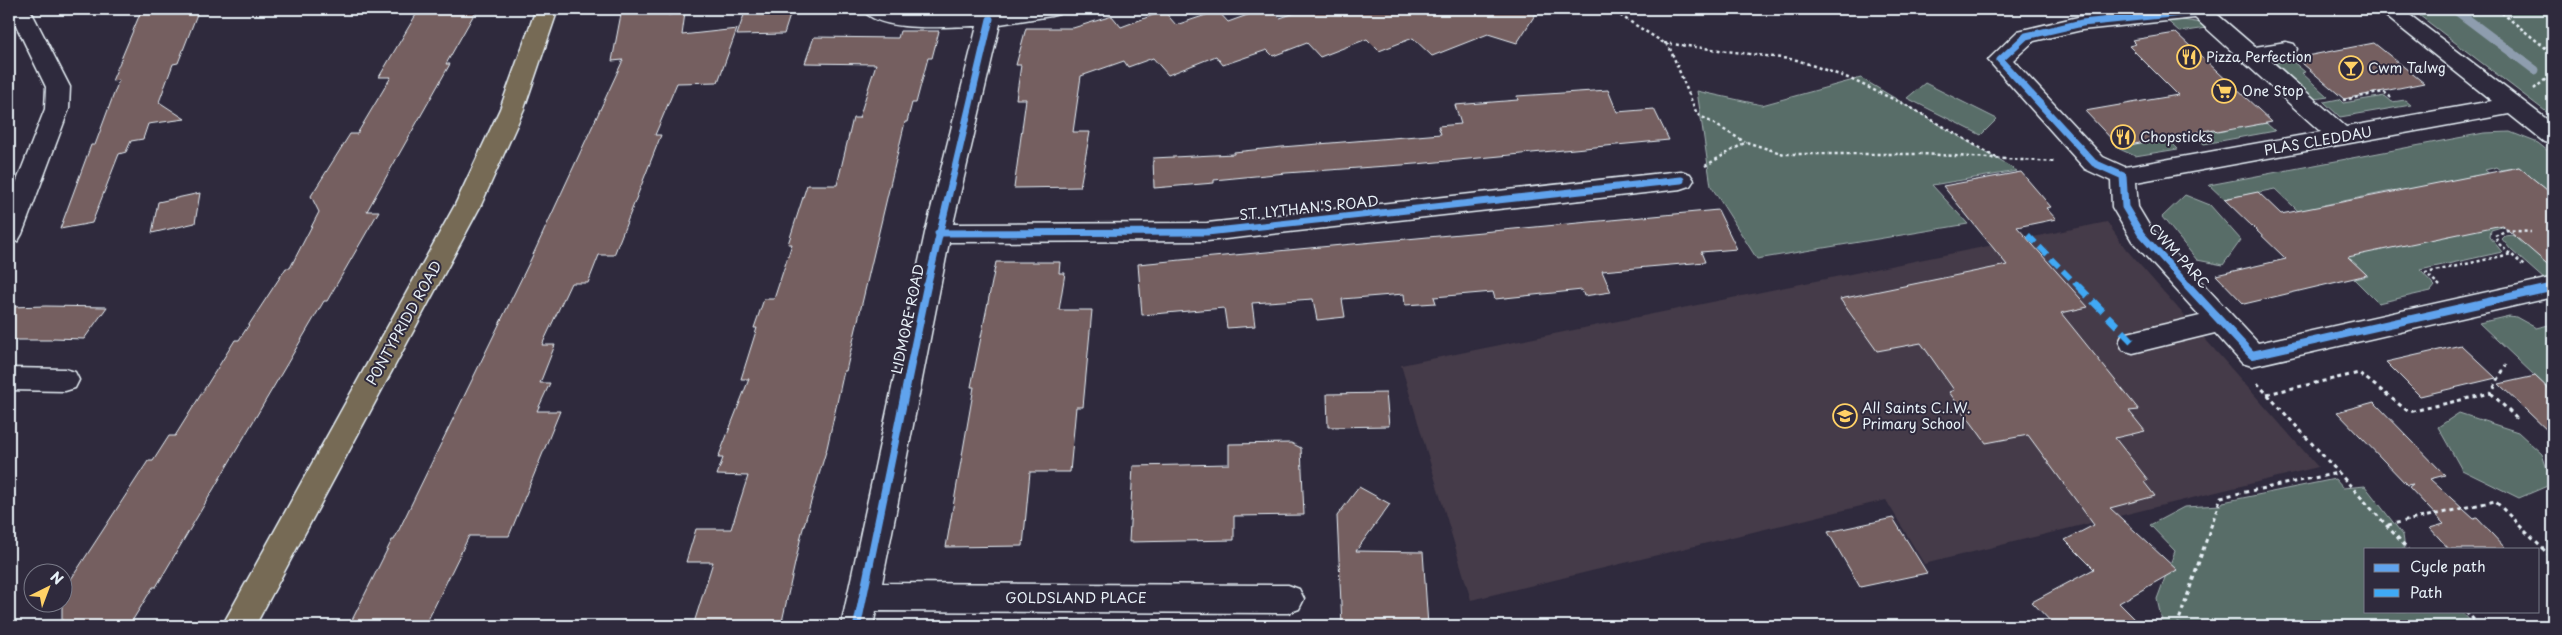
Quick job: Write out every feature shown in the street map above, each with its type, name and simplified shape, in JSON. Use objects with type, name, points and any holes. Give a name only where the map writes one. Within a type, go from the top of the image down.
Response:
[{"type":"main road","name":"PONTYPRIDD ROAD","points":[[238,626],[468,205],[500,139],[536,46],[547,9]]},
{"type":"street","points":[[873,9],[896,19],[990,19],[1051,9]]},
{"type":"street","points":[[2388,9],[2553,136]]},
{"type":"street","points":[[2123,176],[2094,163],[2000,60],[2026,36],[2082,23],[2200,11],[2252,55],[2341,136]]},
{"type":"street","points":[[9,234],[57,109],[58,86],[23,14]]},
{"type":"street","name":"LIDMORE ROAD","points":[[861,612],[938,233],[990,19]]},
{"type":"street","points":[[2252,55],[2286,49]]},
{"type":"street","name":"PLAS CLEDDAU","points":[[2123,176],[2514,105]]},
{"type":"street","name":"CWM PARC","points":[[2123,176],[2125,207],[2140,234],[2252,355]]},
{"type":"street","name":"ST. LYTHAN'S ROAD","points":[[938,233],[1207,232],[1681,180]]},
{"type":"street","points":[[2252,355],[2550,288]]},
{"type":"street","points":[[2133,342],[2221,321]]},
{"type":"street","points":[[9,379],[65,380]]},
{"type":"street","name":"GOLDSLAND PLACE","points":[[861,612],[1288,599]]},
{"type":"path","points":[[1622,9],[1621,16],[1669,46],[1697,114],[1746,142],[1784,154],[1922,154],[2094,163]]},
{"type":"path","points":[[2497,9],[2553,54]]},
{"type":"path","points":[[1664,43],[1797,60],[1848,78],[1908,106],[1999,159]]},
{"type":"path","points":[[2336,97],[2342,100],[2384,92],[2392,100],[2399,98]]},
{"type":"path","points":[[1681,180],[1746,142]]},
{"type":"path","points":[[2531,232],[2517,229],[2501,231],[2495,236],[2498,244],[2550,288]]},
{"type":"path","points":[[2464,307],[2426,273],[2511,254]]},
{"type":"path","points":[[2252,355],[2242,365],[2407,548]]},
{"type":"path","points":[[2267,394],[2359,373],[2409,412],[2491,393],[2506,365]]},
{"type":"path","points":[[2491,393],[2519,421]]},
{"type":"path","points":[[2177,626],[2221,497],[2338,472]]},
{"type":"path","points":[[2387,526],[2495,501],[2553,559]]},
{"type":"path","points":[[2467,612],[2480,626]]},
{"type":"shaded area","name":"All Saints C.I.W. Primary School","points":[[2107,222],[2125,248],[2318,467],[1924,564],[1886,500],[1471,600],[1401,365]]},
{"type":"green space","points":[[2411,9],[2553,9],[2553,117]]},
{"type":"green space","points":[[2163,17],[2202,23],[2207,28],[2180,32]]},
{"type":"green space","points":[[2291,60],[2328,97],[2315,99],[2276,63]]},
{"type":"green space","points":[[1861,78],[2017,171],[1932,185],[1968,224],[1757,259],[1711,186],[1697,91],[1762,105]]},
{"type":"green space","points":[[1925,83],[1997,119],[1981,135],[1907,98]]},
{"type":"green space","points":[[2385,96],[2392,102],[2405,100],[2411,105],[2340,117],[2324,102],[2339,99],[2343,103]]},
{"type":"green space","points":[[2266,123],[2275,131],[2204,144],[2192,133]]},
{"type":"green space","points":[[2510,132],[2538,143],[2553,155],[2553,195],[2519,167],[2501,170],[2497,167],[2485,170],[2499,182],[2408,205],[2392,191],[2324,205],[2341,222],[2529,219],[2491,230],[2490,237],[2502,252],[2420,270],[2435,286],[2431,291],[2378,303],[2354,279],[2368,276],[2355,264],[2341,266],[2332,243],[2275,189],[2224,199],[2209,185],[2484,133]]},
{"type":"green space","points":[[2167,138],[2178,149],[2135,156],[2115,147]]},
{"type":"green space","points":[[2185,195],[2210,205],[2241,240],[2223,265],[2197,260],[2162,217]]},
{"type":"green space","points":[[2522,234],[2533,251],[2553,269],[2553,287],[2511,250],[2502,239],[2505,236]]},
{"type":"green space","points":[[2509,316],[2516,317],[2536,328],[2553,324],[2553,393],[2479,323]]},
{"type":"green space","points":[[2459,413],[2518,432],[2542,454],[2552,484],[2519,498],[2462,470],[2438,427]]},
{"type":"green space","points":[[2335,479],[2343,488],[2365,486],[2403,535],[2405,548],[2364,548],[2364,612],[2462,612],[2475,626],[2163,626],[2157,599],[2175,551],[2150,525],[2184,507],[2221,505],[2223,502]]},
{"type":"building","points":[[142,9],[199,9],[178,63],[173,64],[159,102],[185,119],[148,124],[143,139],[131,141],[126,152],[119,154],[92,223],[60,229],[91,145],[95,145],[119,80],[112,81]]},
{"type":"building","points":[[427,9],[477,9],[446,64],[450,64],[367,211],[379,211],[327,301],[324,301],[156,587],[153,587],[129,626],[62,626],[62,612],[72,612],[72,578],[148,461],[153,461],[169,436],[175,436],[235,340],[239,340],[286,268],[290,268],[319,212],[311,196],[350,134],[357,134],[391,77],[379,77],[417,13],[425,13]]},
{"type":"building","points":[[622,9],[668,9],[668,15],[685,13],[682,35],[737,29],[718,82],[677,83],[655,135],[661,135],[614,255],[599,255],[588,283],[571,283],[542,345],[555,345],[540,383],[550,383],[537,411],[560,411],[509,536],[469,536],[425,626],[349,626],[392,540],[394,540],[531,259],[623,60],[612,61]]},
{"type":"building","points":[[746,9],[792,9],[784,34],[737,35]]},
{"type":"building","points":[[1264,9],[1270,9],[1280,18],[1307,9],[1548,10],[1535,15],[1517,43],[1488,34],[1432,56],[1413,38],[1379,51],[1367,39],[1320,57],[1307,43],[1273,56],[1267,50],[1223,65],[1216,56],[1168,75],[1153,58],[1128,67],[1124,61],[1081,76],[1073,132],[1090,132],[1080,187],[1014,188],[1026,99],[1016,99],[1021,65],[1016,65],[1026,28],[1073,28],[1112,16],[1121,27],[1164,11],[1176,25],[1218,11],[1228,22]]},
{"type":"building","points":[[900,31],[939,31],[932,58],[928,58],[916,103],[912,103],[907,122],[905,122],[846,371],[844,371],[827,448],[802,532],[781,626],[693,626],[713,562],[686,562],[696,529],[731,529],[748,476],[717,475],[723,458],[718,458],[749,379],[741,379],[757,328],[754,328],[764,299],[774,299],[792,244],[788,244],[807,185],[837,185],[853,118],[859,118],[876,64],[805,63],[814,37],[898,38]]},
{"type":"building","points":[[2176,33],[2272,122],[2217,132],[2214,129],[2119,147],[2085,111],[2178,95],[2129,46],[2136,44],[2132,40]]},
{"type":"building","points":[[2374,43],[2424,83],[2344,99],[2296,58]]},
{"type":"building","points":[[1608,90],[1617,112],[1654,109],[1669,140],[1416,164],[1286,173],[1214,180],[1214,183],[1154,188],[1153,158],[1234,154],[1234,152],[1282,147],[1441,134],[1438,126],[1461,124],[1455,105],[1518,100],[1517,96]]},
{"type":"building","points":[[2519,167],[2553,195],[2553,269],[2502,225],[2348,257],[2367,275],[2244,304],[2216,275],[2286,259],[2224,199],[2258,192],[2281,214]]},
{"type":"building","points":[[2021,172],[2051,207],[2046,208],[2056,219],[2017,227],[2088,307],[2061,313],[2139,410],[2129,411],[2145,431],[2115,438],[2148,480],[2144,482],[2155,496],[2110,508],[2177,570],[2119,603],[2142,626],[2055,626],[2032,602],[2094,569],[2065,540],[2094,525],[2028,435],[1986,443],[1949,392],[1954,390],[1921,343],[1877,351],[1840,299],[2007,265],[1943,186]]},
{"type":"building","points":[[200,193],[195,223],[152,233],[158,202]]},
{"type":"building","points":[[1718,210],[1737,249],[1701,252],[1705,262],[1602,271],[1611,292],[1584,296],[1582,290],[1495,299],[1493,292],[1434,297],[1436,303],[1405,305],[1404,294],[1342,299],[1345,317],[1317,320],[1313,299],[1252,303],[1255,326],[1227,328],[1224,308],[1142,315],[1138,264]]},
{"type":"building","points":[[996,262],[1060,262],[1059,273],[1065,273],[1059,310],[1092,310],[1083,407],[1076,407],[1070,472],[1030,472],[1023,546],[946,547],[974,387],[971,387]]},
{"type":"building","points":[[9,307],[107,307],[84,339],[9,340]]},
{"type":"building","points":[[2461,345],[2496,378],[2420,396],[2386,362]]},
{"type":"building","points":[[2535,376],[2553,393],[2553,436],[2499,384]]},
{"type":"building","points":[[1386,393],[1389,426],[1328,427],[1327,394]]},
{"type":"building","points":[[2374,402],[2445,475],[2430,479],[2474,519],[2477,518],[2505,548],[2448,548],[2430,528],[2444,524],[2409,487],[2413,484],[2407,485],[2337,412]]},
{"type":"building","points":[[1291,443],[1301,448],[1304,515],[1234,516],[1234,540],[1129,542],[1133,466],[1229,464],[1229,444]]},
{"type":"building","points":[[1359,487],[1390,504],[1356,551],[1423,552],[1428,626],[1342,626],[1337,516]]},
{"type":"building","points":[[1893,518],[1927,573],[1860,587],[1828,532]]},
{"type":"waterway","points":[[2454,9],[2535,70]]},
{"type":"marked path","points":[[2028,235],[2133,342]]},
{"type":"cycle path","points":[[2200,11],[2082,23],[2026,36],[2000,60],[2094,163],[2123,176],[2125,207],[2141,234],[2252,355],[2550,288]]},
{"type":"cycle path","points":[[857,626],[938,233],[990,19]]},
{"type":"cycle path","points":[[938,233],[1207,232],[1681,180]]},
{"type":"place","name":"Pizza Perfection","points":[[2189,57]]},
{"type":"place","name":"Cwm Talwg","points":[[2351,68]]},
{"type":"place","name":"One Stop","points":[[2224,91]]},
{"type":"place","name":"Chopsticks","points":[[2123,137]]},
{"type":"place","name":"All Saints C.I.W. Primary School","points":[[1845,416]]}]
